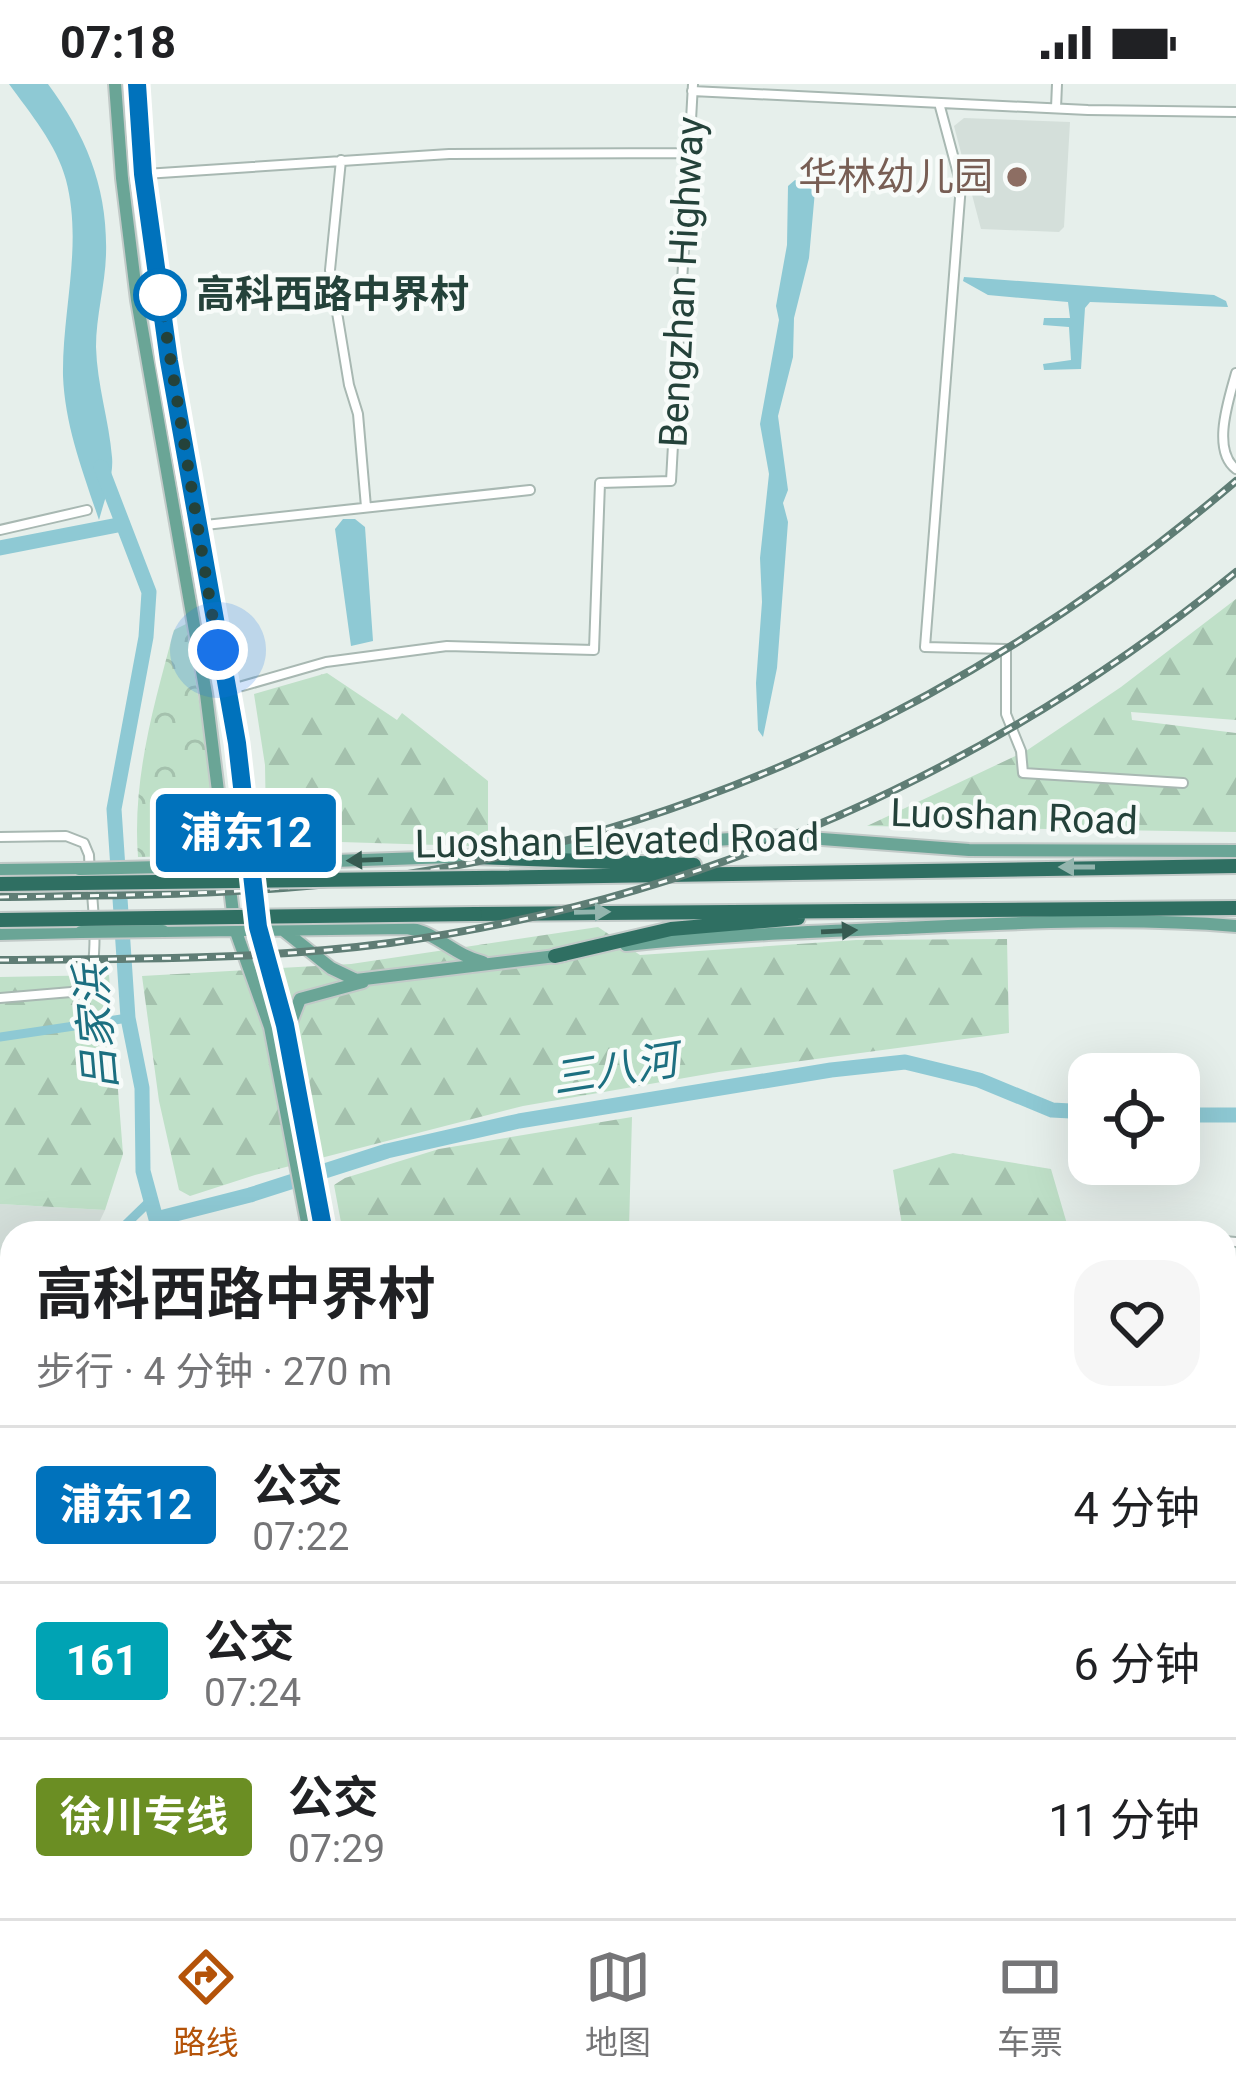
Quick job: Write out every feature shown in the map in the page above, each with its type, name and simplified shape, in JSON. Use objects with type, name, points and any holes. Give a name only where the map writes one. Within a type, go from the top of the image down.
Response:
[{"type":"highway","points":[[475,856],[855,869]]},
{"type":"highway","name":"Luoshan Elevated Road","points":[[0,884],[1236,866]]},
{"type":"highway","name":"Luoshan Elevated Road","points":[[0,920],[1236,908]]},
{"type":"highway","points":[[555,956],[670,929],[853,911]]},
{"type":"main road","points":[[115,84],[137,300],[206,694],[235,928],[270,1027],[304,1165]]},
{"type":"main road","points":[[136,84],[143,174],[196,526],[237,743],[258,927],[287,1037],[304,1165],[320,1221]]},
{"type":"main road","name":"Luoshan Road","points":[[0,870],[249,866],[782,836],[969,850],[1236,851]]},
{"type":"main road","points":[[287,1037],[299,999],[379,979],[678,939],[937,926],[1189,922],[1236,926]]},
{"type":"main road","points":[[0,934],[258,927],[417,929],[436,935],[458,954],[490,963]]},
{"type":"main road","points":[[282,929],[346,976],[379,979]]},
{"type":"main road","points":[[309,1192],[309,1221]]},
{"type":"street","points":[[1056,108],[1057,84]]},
{"type":"street","points":[[693,87],[939,103],[1236,112]]},
{"type":"street","name":"Bengzhan Highway","points":[[225,691],[326,662],[447,646],[594,650],[600,483],[671,481],[693,87]]},
{"type":"street","points":[[939,103],[961,185],[926,647],[1006,649],[1006,714],[1021,751],[1023,773],[1183,783]]},
{"type":"street","points":[[143,174],[535,152],[689,153]]},
{"type":"street","points":[[341,160],[330,270],[358,414],[366,507]]},
{"type":"street","points":[[1236,373],[1224,444],[1226,461],[1236,470]]},
{"type":"street","points":[[196,526],[530,490]]},
{"type":"street","points":[[0,530],[87,510]]},
{"type":"street","points":[[0,837],[74,837],[88,848],[94,957],[88,986],[78,993],[0,998]]},
{"type":"shaded area","name":"华林幼儿园","points":[[964,118],[1070,122],[1064,227],[1059,232],[981,229],[954,126]]},
{"type":"shaded area","points":[[0,1204],[105,1210],[100,1221],[0,1221]]},
{"type":"green space","points":[[1236,599],[1236,720],[1131,712],[1132,720],[1236,733],[1236,832],[867,826],[1026,751],[1121,687]]},
{"type":"green space","points":[[186,624],[225,855],[138,857],[138,799],[146,742],[174,630]]},
{"type":"green space","points":[[327,673],[397,720],[402,713],[488,781],[488,839],[470,846],[276,840],[266,824],[265,765],[254,694]]},
{"type":"green space","points":[[598,927],[640,955],[856,940],[1007,939],[1009,1033],[719,1072],[523,1106],[190,1196],[179,1190],[159,1101],[142,976],[351,964]]},
{"type":"green space","points":[[109,975],[123,1154],[105,1210],[0,1204],[0,977]]},
{"type":"green space","points":[[632,1117],[629,1221],[341,1221],[334,1185],[439,1149]]},
{"type":"green space","points":[[953,1153],[1051,1169],[1066,1221],[901,1221],[893,1170]]},
{"type":"water","points":[[9,84],[48,84],[84,144],[99,186],[106,255],[96,347],[112,464],[99,520],[64,395],[71,204],[50,142]]},
{"type":"water","points":[[795,180],[815,191],[809,258],[794,318],[793,357],[778,416],[788,522],[777,668],[763,737],[758,730],[756,683],[760,558],[769,474],[760,424],[779,320],[776,306],[787,245],[788,186]]},
{"type":"water","points":[[964,277],[1214,295],[1228,307],[1090,302],[1085,308],[1081,369],[1044,370],[1043,364],[1071,360],[1069,327],[1043,325],[1044,318],[1070,318],[1068,302],[988,295],[963,281]]},
{"type":"water","points":[[343,519],[355,519],[365,527],[373,641],[351,646],[335,529]]},
{"type":"waterway","name":"吕家浜","points":[[101,467],[149,592],[146,637],[114,809],[128,1018],[142,1088],[143,1171],[158,1221]]},
{"type":"waterway","points":[[0,548],[123,524]]},
{"type":"waterway","name":"三八河","points":[[0,1037],[128,1018]]},
{"type":"waterway","name":"三八河","points":[[156,1219],[387,1151],[519,1121],[831,1070],[905,1062],[979,1080],[1052,1110],[1068,1111]]},
{"type":"waterway","name":"三八河","points":[[1200,1115],[1236,1115]]},
{"type":"waterway","points":[[129,1221],[151,1200]]},
{"type":"railway","points":[[0,897],[186,893],[372,879],[492,858],[609,829],[722,790],[833,743],[940,688],[1043,626],[1141,557],[1236,481]]},
{"type":"railway","points":[[0,960],[195,958],[342,949],[506,923],[620,895],[731,859],[839,816],[944,765],[1143,643],[1236,572]]},
{"type":"bus line","name":"浦东12","points":[[137,84],[143,174],[169,361],[237,743],[258,927],[285,1025],[322,1221]]},
{"type":"place","name":"华林幼儿园","points":[[1017,177]]},
{"type":"place","name":"高科西路中界村","points":[[160,295]]},
{"type":"route","points":[[160,295],[218,650]]}]
